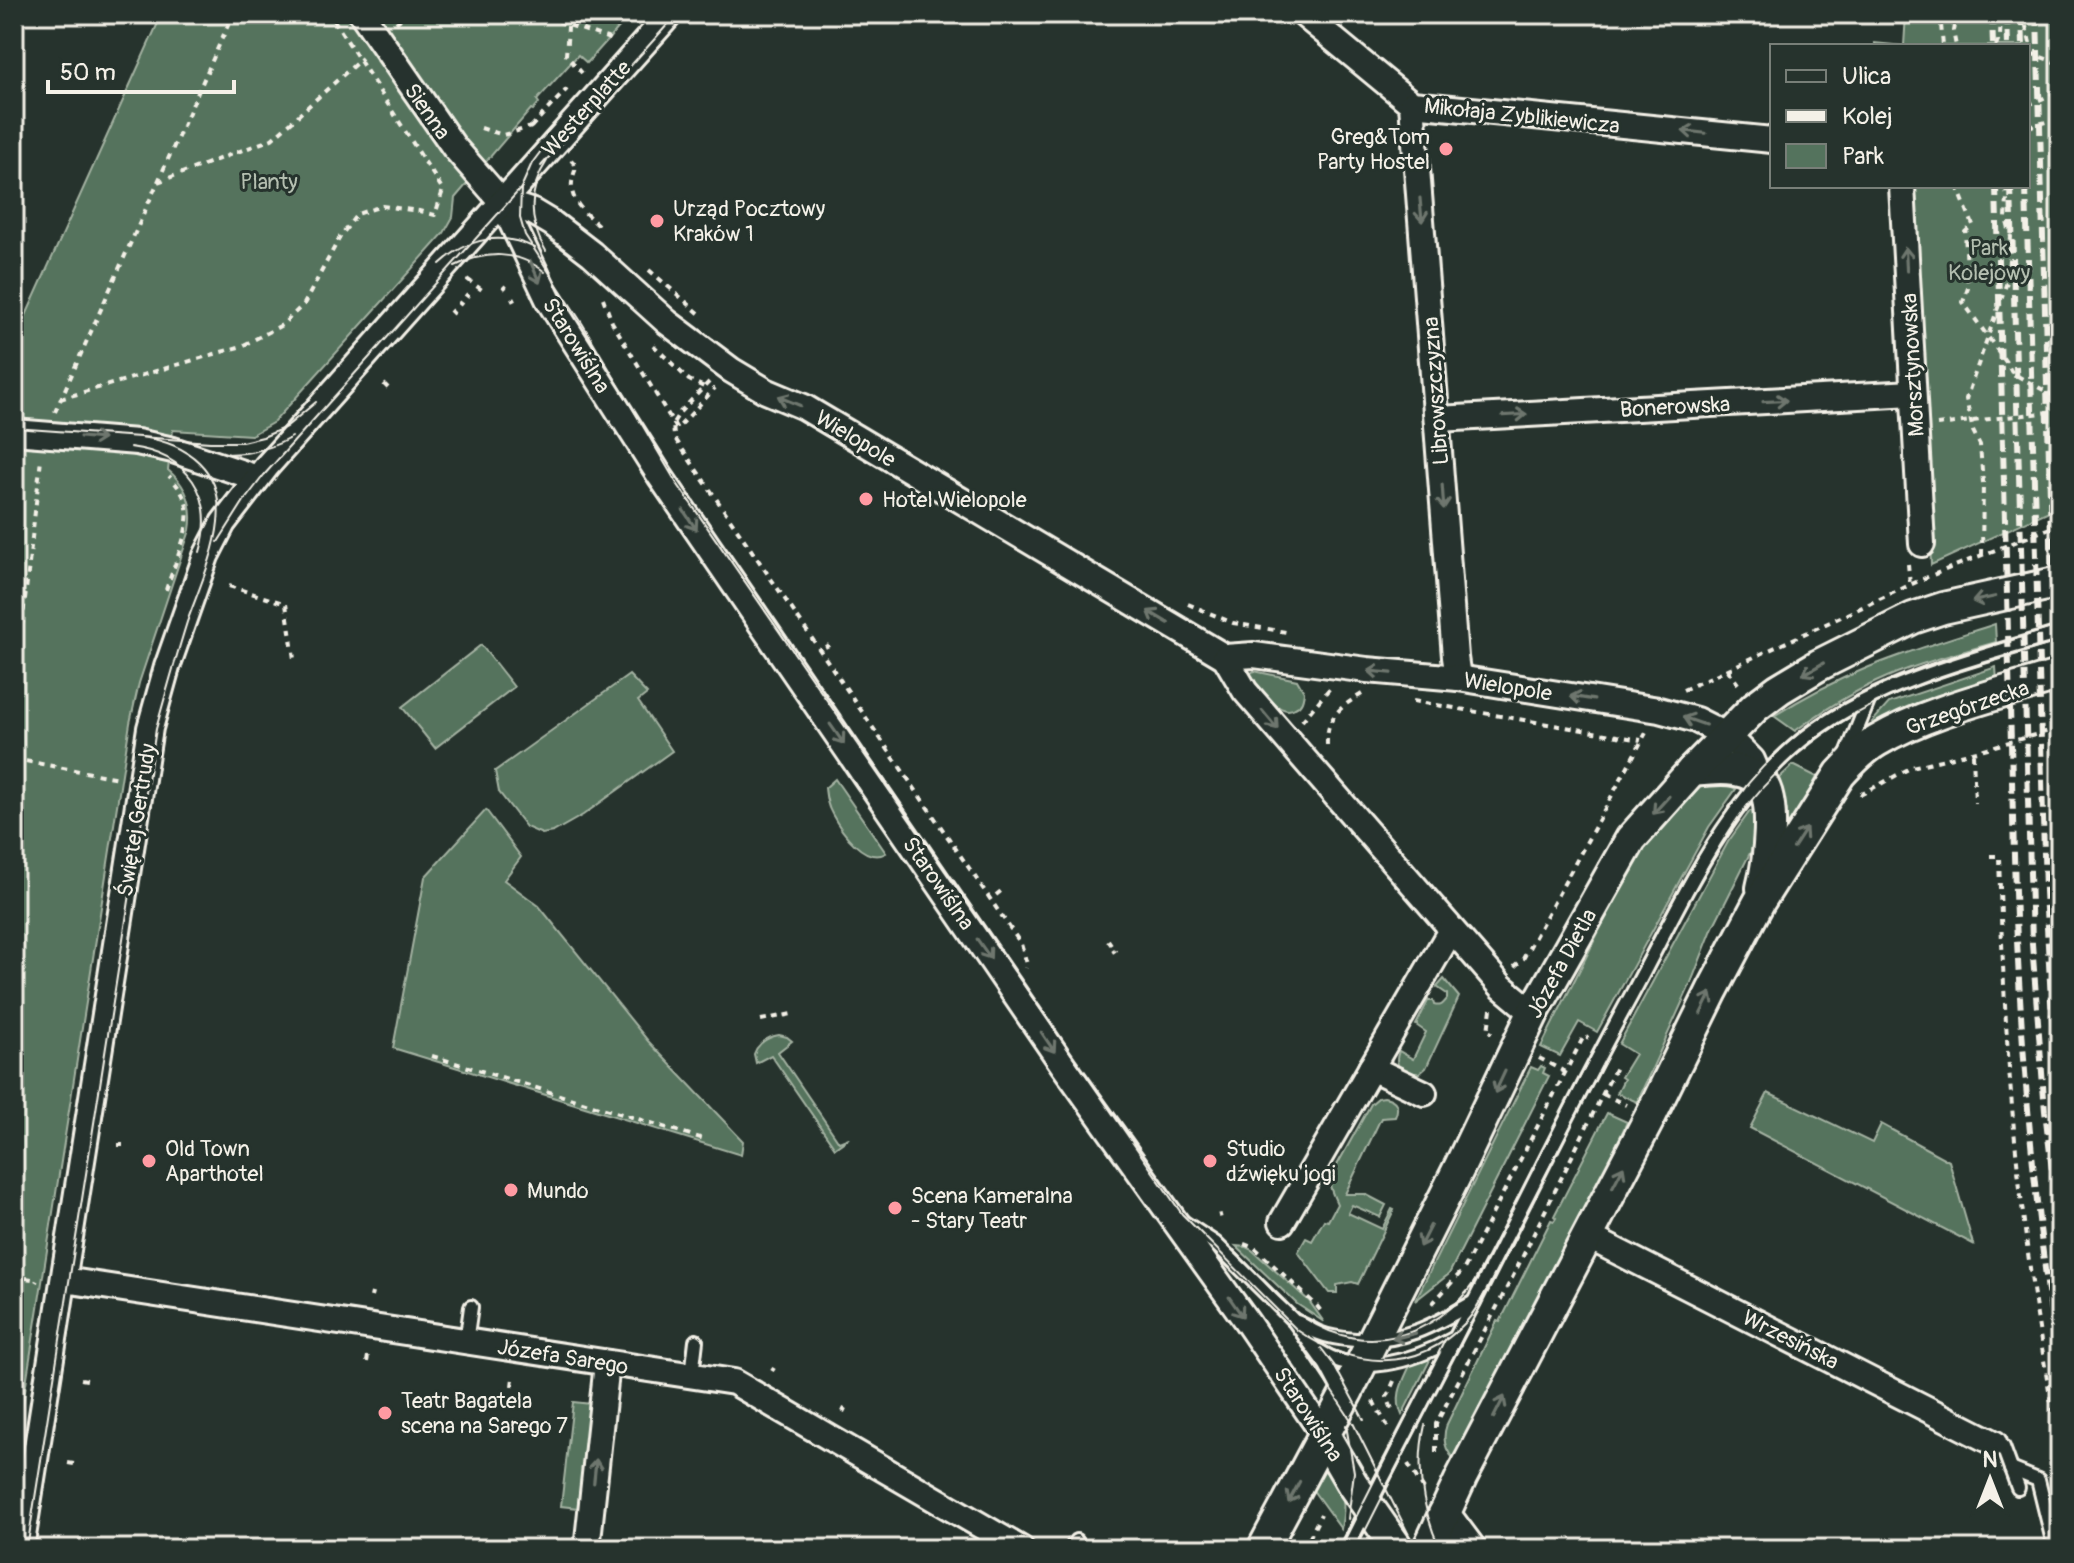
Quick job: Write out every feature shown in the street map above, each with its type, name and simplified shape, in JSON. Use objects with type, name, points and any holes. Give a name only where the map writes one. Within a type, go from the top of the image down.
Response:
[{"type":"street","name":"Sienna","points":[[362,14],[454,147],[502,202]]},
{"type":"street","name":"Westerplatte","points":[[502,202],[670,14]]},
{"type":"street","name":"Mikołaja Zyblikiewicza","points":[[1296,23],[1412,104],[1770,140]]},
{"type":"street","name":"Librowszczyzna","points":[[1412,104],[1458,678]]},
{"type":"street","name":"Morsztynowska","points":[[1902,188],[1913,393],[1915,553]]},
{"type":"street","name":"Wielopole","points":[[502,202],[533,212],[592,254],[721,375],[751,383],[804,407],[1225,657],[1245,691],[1451,930],[1502,987],[1533,1013]]},
{"type":"street","name":"Świętej Gertrudy","points":[[21,1549],[150,728],[167,667],[206,556],[223,523],[257,478],[502,202]]},
{"type":"street","name":"Starowiślna","points":[[502,202],[549,301],[646,455],[1063,1065],[1264,1346],[1398,1549]]},
{"type":"street","name":"Bonerowska","points":[[1438,419],[1913,393]]},
{"type":"street","points":[[14,432],[137,442],[257,478]]},
{"type":"street","name":"Józefa Dietla","points":[[1263,1549],[1344,1397],[1533,1013],[1631,839],[1755,707],[1819,665],[1913,618],[1943,608],[2060,582]]},
{"type":"street","name":"Wielopole","points":[[1225,657],[1254,655],[1458,678],[1659,710],[1696,720],[1728,736],[1756,765],[1761,781]]},
{"type":"street","name":"Grzegórzecka","points":[[1851,784],[1856,757],[1875,742],[1920,720],[2060,675]]},
{"type":"street","points":[[1692,771],[1738,771],[1754,776],[1765,787],[1770,832],[1767,869],[1759,902]]},
{"type":"street","points":[[1428,1549],[1462,1476],[1759,902],[1851,784]]},
{"type":"street","points":[[1282,1222],[1451,930]]},
{"type":"street","points":[[1371,1068],[1424,1093]]},
{"type":"street","name":"Wrzesińska","points":[[1587,1236],[1994,1443]]},
{"type":"street","name":"Józefa Sarego","points":[[64,1280],[734,1382],[1021,1549]]},
{"type":"street","points":[[587,1549],[607,1363]]},
{"type":"street","points":[[1444,1514],[1470,1549]]},
{"type":"lane","points":[[1346,1549],[1572,1105],[1697,874],[1738,807],[1814,731],[1869,698],[1909,681],[2060,633]]},
{"type":"lane","points":[[1851,784],[1869,698]]},
{"type":"lane","points":[[1167,1212],[1215,1243],[1294,1321],[1326,1365],[1344,1397]]},
{"type":"lane","points":[[1313,1347],[1330,1358],[1366,1352],[1439,1322],[1474,1302]]},
{"type":"lane","points":[[466,1342],[471,1307]]},
{"type":"lane","points":[[1294,1321],[1319,1333],[1341,1338],[1366,1352],[1403,1361],[1454,1339]]},
{"type":"lane","points":[[692,1375],[696,1341]]},
{"type":"lane","points":[[1994,1443],[2003,1447],[2018,1488]]},
{"type":"lane","points":[[2011,1469],[2038,1480],[2055,1549]]},
{"type":"path","points":[[14,695],[42,453],[47,435],[60,399],[233,14]]},
{"type":"path","points":[[60,399],[242,346],[282,325],[304,304],[340,237],[357,214],[382,206],[435,215],[443,190],[330,14]]},
{"type":"path","points":[[536,14],[612,41]]},
{"type":"path","points":[[569,14],[566,55],[582,73]]},
{"type":"path","points":[[1266,14],[1296,23]]},
{"type":"path","points":[[1940,14],[1943,44]]},
{"type":"path","points":[[1956,14],[1953,31],[1956,44]]},
{"type":"path","points":[[1997,44],[2001,14]]},
{"type":"path","points":[[2023,14],[2030,52]]},
{"type":"path","points":[[2030,58],[2060,64]]},
{"type":"path","points":[[156,183],[272,139],[360,59]]},
{"type":"path","points":[[2030,104],[2060,91]]},
{"type":"path","points":[[2030,126],[2060,118]]},
{"type":"path","points":[[481,128],[503,135],[531,127],[535,130]]},
{"type":"path","points":[[2058,154],[2060,188]]},
{"type":"path","points":[[571,160],[577,166],[571,184],[575,201],[600,227]]},
{"type":"path","points":[[1958,188],[1973,225],[1965,232],[1968,288],[1963,302],[2012,373],[2060,399]]},
{"type":"path","points":[[1982,555],[1980,445],[1973,431],[1966,399],[2007,282],[2011,237],[2006,218],[2006,188]]},
{"type":"path","points":[[643,264],[710,323]]},
{"type":"path","points":[[465,277],[486,293]]},
{"type":"path","points":[[598,293],[605,301],[612,322],[677,429],[721,375]]},
{"type":"path","points":[[721,375],[680,412],[673,423],[674,437],[1021,944],[1026,968]]},
{"type":"path","points":[[1926,427],[2060,411]]},
{"type":"path","points":[[160,470],[171,477],[180,490],[188,517],[171,575]]},
{"type":"path","points":[[1679,692],[1910,585],[2060,524]]},
{"type":"path","points":[[1910,585],[1915,553]]},
{"type":"path","points":[[229,586],[286,604],[294,659]]},
{"type":"path","points":[[1188,605],[1233,623],[1297,634]]},
{"type":"path","points":[[1287,740],[1347,667]]},
{"type":"path","points":[[1728,670],[1744,692]]},
{"type":"path","points":[[1329,750],[1326,743],[1329,724],[1341,705],[1364,692]]},
{"type":"path","points":[[1410,700],[1642,740]]},
{"type":"path","points":[[1515,966],[1523,959],[1651,724]]},
{"type":"path","points":[[1851,784],[2060,728]]},
{"type":"path","points":[[1973,752],[1975,803]]},
{"type":"path","points":[[14,759],[120,778]]},
{"type":"path","points":[[1990,856],[1999,856],[2010,1081],[2038,1329],[2060,1452]]},
{"type":"path","points":[[996,895],[1001,891]]},
{"type":"path","points":[[1108,940],[1115,950],[1112,952]]},
{"type":"path","points":[[1488,1031],[1491,1005]]},
{"type":"path","points":[[761,1020],[792,1014]]},
{"type":"path","points":[[1429,1307],[1464,1269],[1584,1036],[1593,1040]]},
{"type":"path","points":[[432,1056],[707,1140]]},
{"type":"path","points":[[1436,1452],[1436,1424],[1603,1094]]},
{"type":"path","points":[[1255,1248],[1263,1240]]},
{"type":"path","points":[[14,1276],[37,1280],[35,1292]]},
{"type":"path","points":[[367,1362],[368,1356]]},
{"type":"path","points":[[1397,1375],[1387,1397],[1397,1419]]},
{"type":"path","points":[[512,1386],[513,1378]]},
{"type":"path","points":[[68,1463],[74,1464]]},
{"type":"path","points":[[1304,1549],[1321,1514]]},
{"type":"green space","name":"Planty","points":[[162,14],[631,14],[587,63],[578,55],[537,100],[539,103],[455,198],[453,217],[444,233],[274,422],[251,435],[173,430],[168,470],[188,497],[190,530],[139,683],[130,723],[14,1460],[14,342]]},
{"type":"green space","name":"Park Kolejowy","points":[[1906,14],[2060,14],[2060,506],[1931,565],[1915,188],[2030,188],[2030,44],[1904,44]]},
{"type":"green space","points":[[1995,624],[1996,642],[1935,660],[1865,687],[1795,731],[1774,716],[1854,673]]},
{"type":"green space","points":[[481,645],[514,687],[435,748],[402,707]]},
{"type":"green space","points":[[1996,667],[1997,681],[1901,712],[1876,725],[1872,722],[1889,703]]},
{"type":"green space","points":[[1254,671],[1297,680],[1304,692],[1301,703],[1289,710],[1276,705],[1251,676]]},
{"type":"green space","points":[[629,675],[647,694],[638,701],[672,751],[583,815],[553,832],[542,834],[526,827],[499,792],[495,771]]},
{"type":"green space","points":[[1793,765],[1817,777],[1787,831],[1787,811],[1779,778]]},
{"type":"green space","points":[[835,779],[886,853],[870,854],[862,850],[841,829],[829,808],[825,791]]},
{"type":"green space","points":[[1724,783],[1736,789],[1709,827],[1597,1032],[1579,1022],[1560,1056],[1541,1047],[1618,894],[1653,834],[1694,789]]},
{"type":"green space","points":[[486,810],[521,857],[504,880],[539,906],[648,1041],[743,1141],[741,1155],[393,1048],[425,877]]},
{"type":"green space","points":[[1750,811],[1755,825],[1751,851],[1713,927],[1637,1102],[1617,1093],[1624,1079],[1621,1077],[1635,1054],[1619,1044],[1728,842]]},
{"type":"green space","points":[[1444,979],[1459,997],[1426,1068],[1418,1075],[1407,1073],[1398,1065],[1397,1056],[1399,1051],[1413,1059],[1426,1032],[1416,1025],[1428,1001],[1438,1006],[1447,999],[1447,994],[1437,987]]},
{"type":"green space","points":[[779,1035],[792,1041],[778,1052],[839,1142],[849,1138],[835,1148],[771,1055],[756,1063],[754,1054],[758,1047],[767,1039]]},
{"type":"green space","points":[[1541,1066],[1545,1068],[1543,1073],[1549,1076],[1449,1274],[1415,1301],[1531,1067],[1538,1070]]},
{"type":"green space","points":[[1768,1093],[1872,1143],[1881,1124],[1949,1161],[1973,1244],[1750,1128]]},
{"type":"green space","points":[[1384,1097],[1396,1104],[1395,1117],[1381,1118],[1345,1194],[1365,1194],[1386,1205],[1380,1217],[1352,1205],[1348,1213],[1382,1229],[1394,1210],[1358,1284],[1337,1285],[1337,1293],[1329,1293],[1298,1252],[1306,1238],[1312,1241],[1324,1220],[1328,1221],[1337,1204],[1331,1176],[1371,1104]]},
{"type":"green space","points":[[1607,1113],[1627,1122],[1454,1459],[1445,1443],[1447,1424],[1497,1321],[1500,1322],[1551,1220],[1556,1218],[1554,1216]]},
{"type":"green space","points":[[1236,1246],[1252,1250],[1309,1301],[1324,1322],[1297,1304]]},
{"type":"green space","points":[[1429,1355],[1431,1358],[1402,1415],[1399,1394],[1412,1361]]},
{"type":"green space","points":[[573,1402],[591,1404],[578,1508],[561,1506]]},
{"type":"green space","points":[[1327,1468],[1342,1497],[1344,1510],[1341,1529],[1312,1489],[1323,1469]]},
{"type":"tram line","points":[[541,166],[677,14]]},
{"type":"tram line","points":[[544,147],[532,163],[521,188],[520,218],[525,235],[582,323],[676,482],[1182,1214],[1297,1330],[1318,1343],[1361,1358],[1405,1358],[1426,1351],[1447,1339],[1466,1322],[1486,1291]]},
{"type":"tram line","points":[[546,251],[536,229],[533,206],[536,183],[547,161]]},
{"type":"tram line","points":[[218,542],[264,475],[522,187]]},
{"type":"tram line","points":[[440,264],[462,248],[485,240],[510,240],[535,248]]},
{"type":"tram line","points":[[455,266],[478,258],[501,255],[523,260],[545,272]]},
{"type":"tram line","points":[[14,428],[242,442],[286,427],[316,402]]},
{"type":"tram line","points":[[27,1549],[156,729],[187,622],[210,560],[218,522],[215,488],[199,462],[173,446],[141,437]]},
{"type":"tram line","points":[[227,454],[261,450],[292,437]]},
{"type":"tram line","points":[[130,447],[167,458],[182,468],[193,481],[204,513],[200,552]]},
{"type":"tram line","points":[[1471,1288],[1690,869],[1732,804],[1756,775],[1783,747],[1813,723],[1871,690],[1933,665],[2060,625]]},
{"type":"tram line","points":[[1482,1299],[1703,876],[1738,818],[1757,794],[1812,743],[1879,702],[1938,678],[2060,641]]},
{"type":"tram line","points":[[1234,1250],[1296,1312],[1329,1331],[1352,1337],[1376,1339],[1398,1336],[1420,1328],[1441,1316],[1475,1281]]},
{"type":"tram line","points":[[1356,1549],[1470,1324]]},
{"type":"tram line","points":[[1293,1333],[1353,1423],[1416,1549]]},
{"type":"tram line","points":[[1340,1549],[1446,1338]]},
{"type":"tram line","points":[[1321,1348],[1334,1365],[1364,1420]]},
{"type":"tram line","points":[[1346,1425],[1354,1472],[1348,1519]]},
{"type":"tram line","points":[[1425,1425],[1421,1457],[1422,1488],[1440,1549]]},
{"type":"railway","points":[[1992,14],[1993,44]]},
{"type":"railway","points":[[2007,14],[2008,44]]},
{"type":"railway","points":[[2022,14],[2023,44]]},
{"type":"railway","points":[[2037,14],[2060,869]]},
{"type":"railway","points":[[1996,188],[2018,952],[2036,1192],[2060,1371]]},
{"type":"railway","points":[[2011,188],[2032,944],[2045,1111],[2060,1237]]},
{"type":"railway","points":[[2026,188],[2045,891],[2060,1106]]},
{"type":"place","name":"Greg&Tom Party Hostel","points":[[1446,149]]},
{"type":"place","name":"Urząd Pocztowy Kraków 1","points":[[657,221]]},
{"type":"place","name":"Hotel Wielopole","points":[[866,499]]},
{"type":"place","name":"Old Town Aparthotel","points":[[149,1161]]},
{"type":"place","name":"Studio dźwięku jogi","points":[[1210,1161]]},
{"type":"place","name":"Mundo","points":[[511,1190]]},
{"type":"place","name":"Scena Kameralna - Stary Teatr","points":[[895,1208]]},
{"type":"place","name":"Teatr Bagatela scena na Sarego 7","points":[[385,1413]]}]
